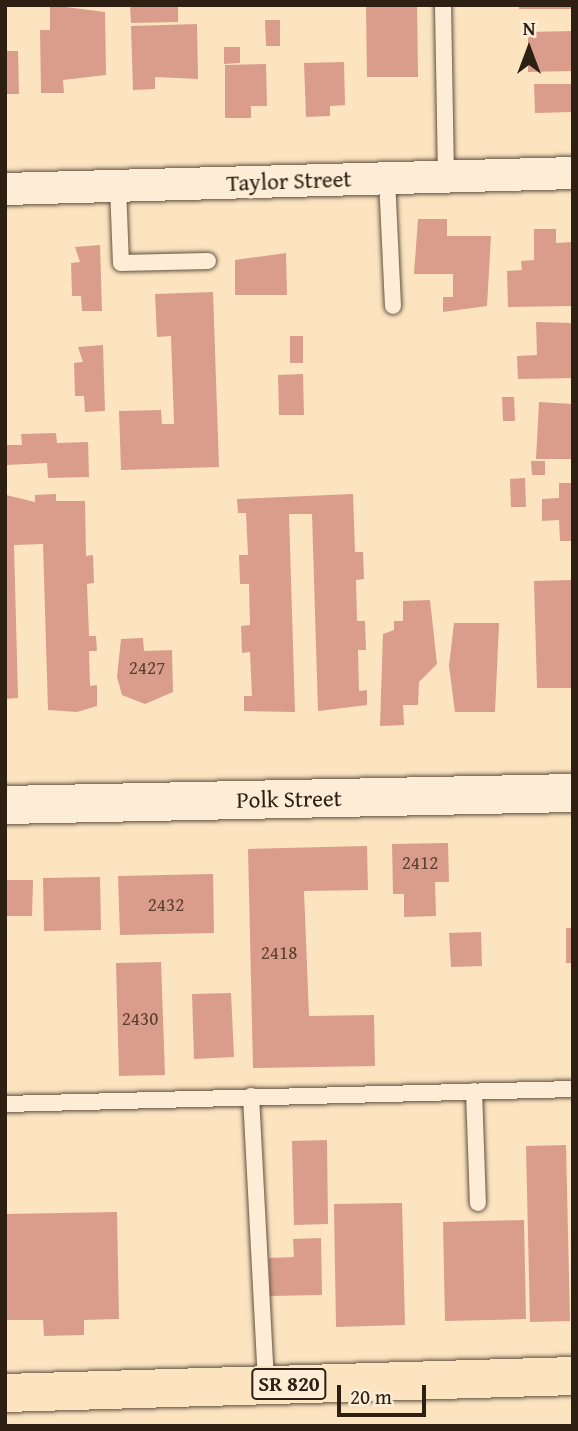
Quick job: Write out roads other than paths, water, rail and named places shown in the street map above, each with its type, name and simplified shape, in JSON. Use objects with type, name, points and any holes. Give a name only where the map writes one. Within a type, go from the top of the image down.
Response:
[{"type":"main road","name":"Polk Street","points":[[5,805],[573,793]]},
{"type":"main road","name":"SR 820","points":[[5,1393],[573,1376]]},
{"type":"street","name":"Taylor Street","points":[[5,189],[573,173]]},
{"type":"lane","points":[[443,5],[446,177]]},
{"type":"lane","points":[[387,179],[393,306]]},
{"type":"lane","points":[[117,186],[121,263],[208,261]]},
{"type":"lane","points":[[5,1104],[573,1089]]},
{"type":"lane","points":[[474,1091],[478,1203]]},
{"type":"lane","points":[[251,1096],[265,1385]]}]
